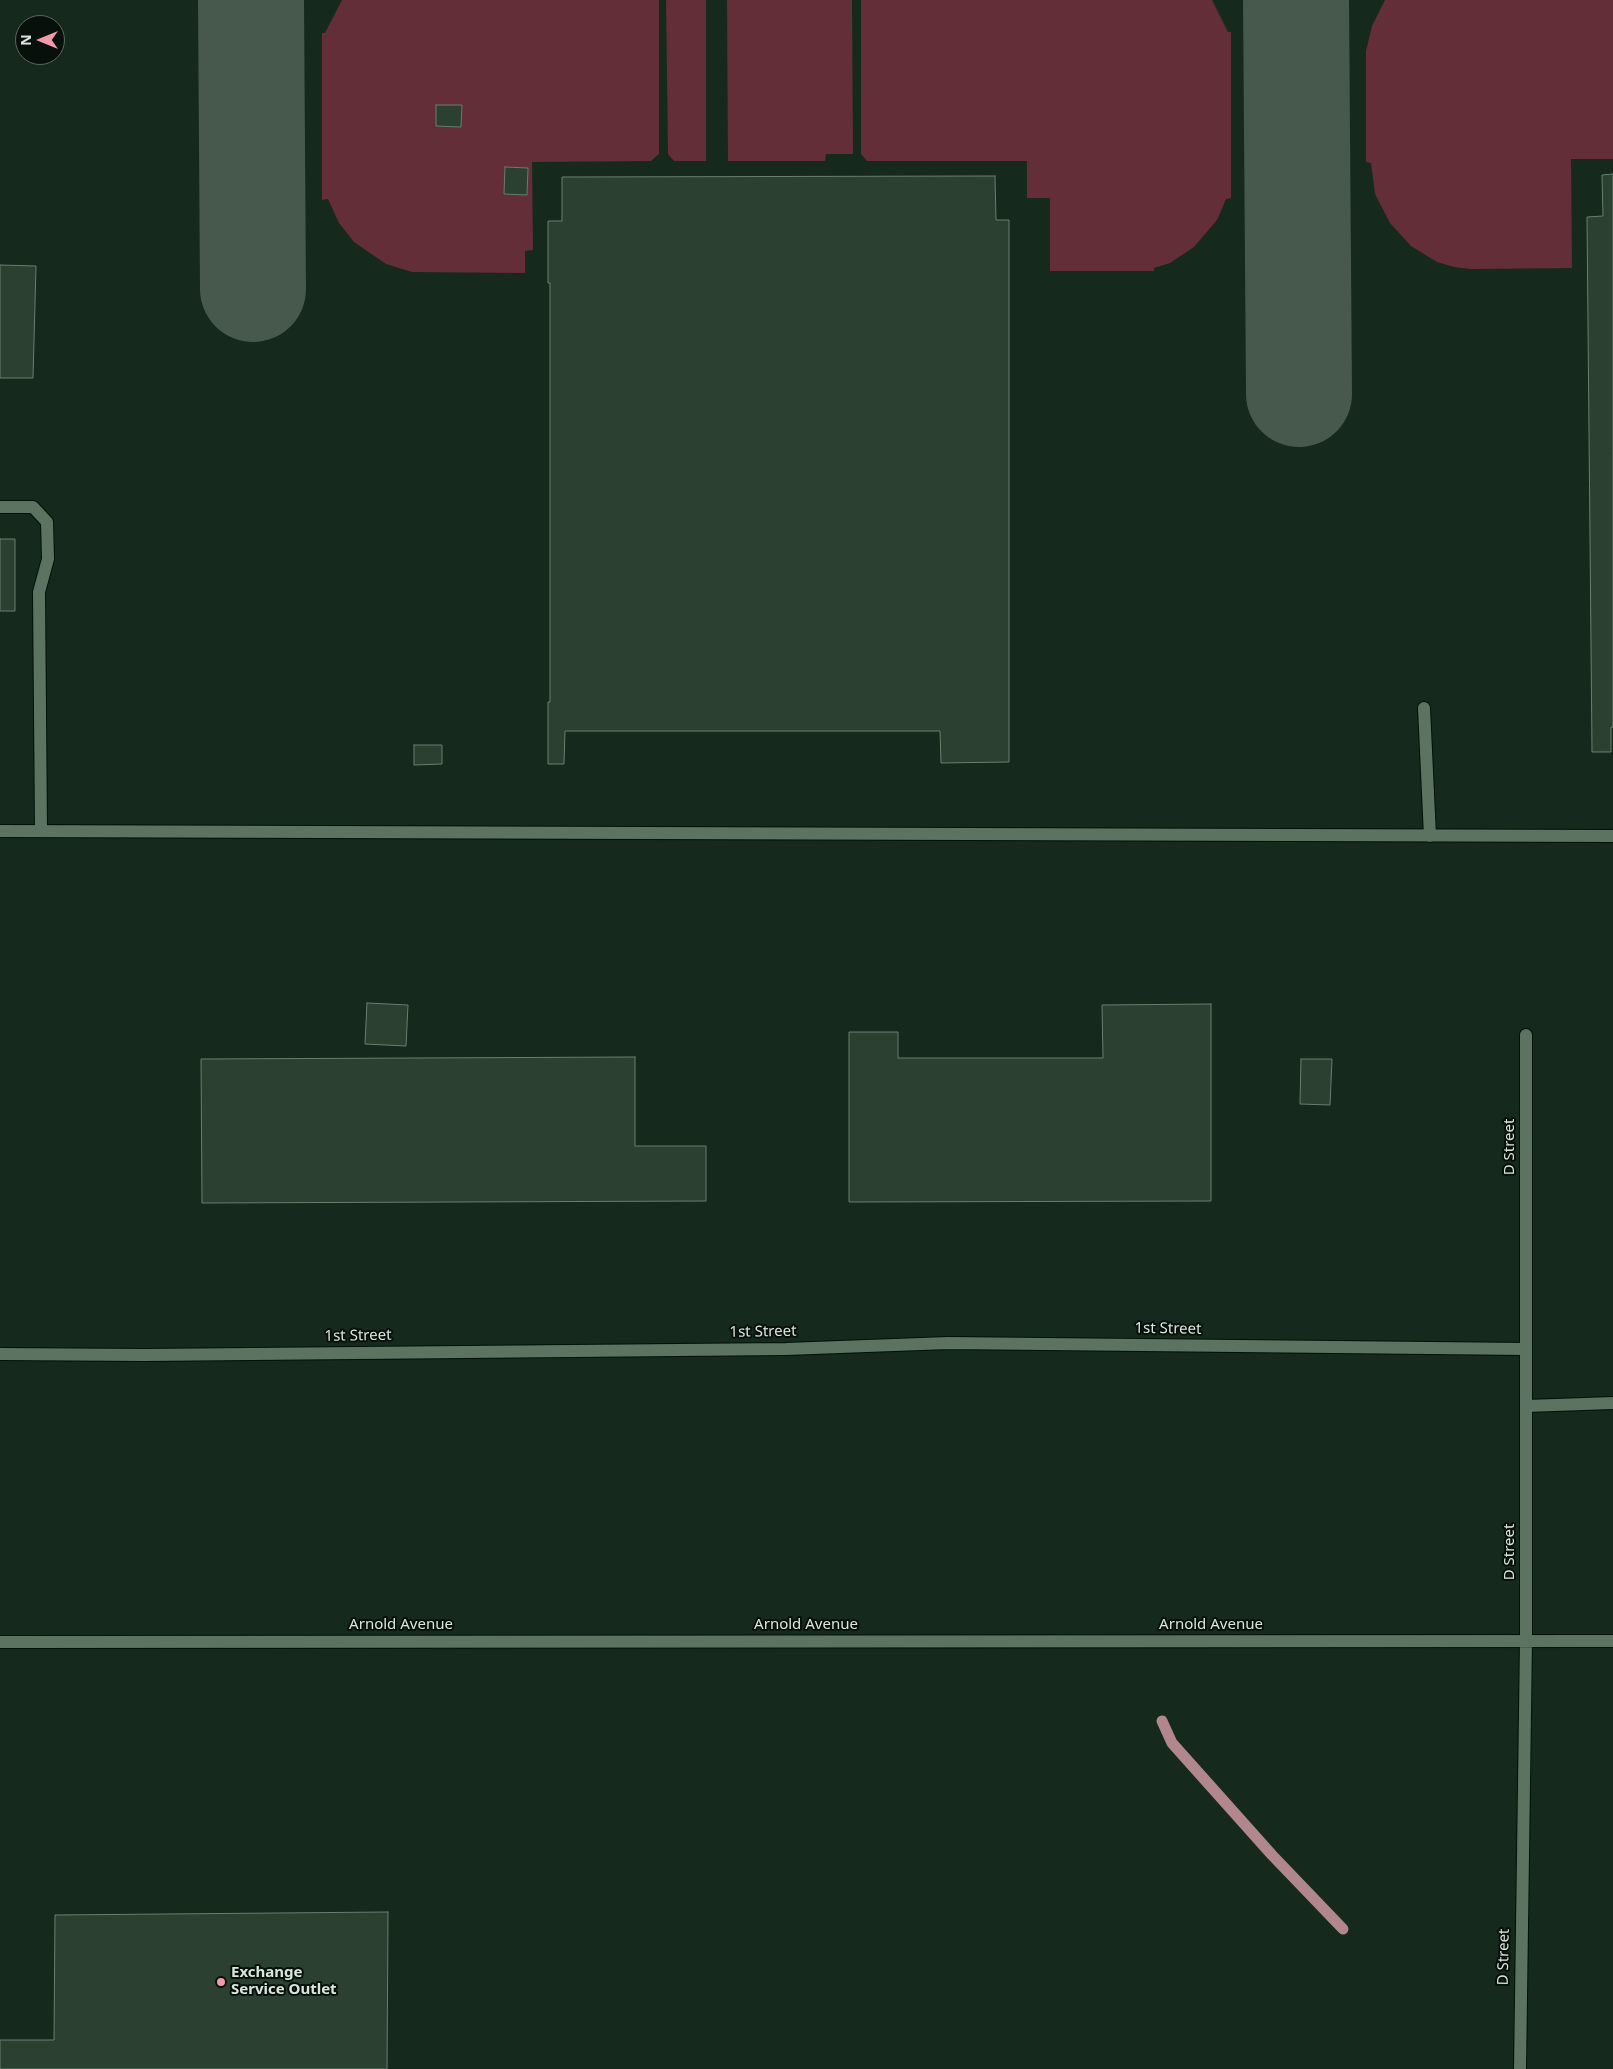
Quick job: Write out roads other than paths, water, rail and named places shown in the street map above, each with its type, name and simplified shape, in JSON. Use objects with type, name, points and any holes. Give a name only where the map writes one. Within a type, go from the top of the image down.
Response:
[{"type":"street","points":[[0,507],[33,508],[47,522],[48,560],[39,592],[41,831]]},
{"type":"street","points":[[1424,708],[1430,836]]},
{"type":"street","points":[[0,830],[1613,836]]},
{"type":"street","name":"D Street","points":[[1520,2069],[1526,1641],[1526,1035]]},
{"type":"street","name":"1st Street","points":[[0,1354],[757,1349],[948,1343],[1526,1349]]},
{"type":"street","points":[[1526,1406],[1613,1403]]},
{"type":"street","name":"Arnold Avenue","points":[[0,1642],[1613,1641]]},
{"type":"waterway","points":[[1162,1721],[1172,1743],[1272,1855],[1343,1929]]},
{"type":"place","name":"Exchange Service Outlet","points":[[221,1982]]}]
